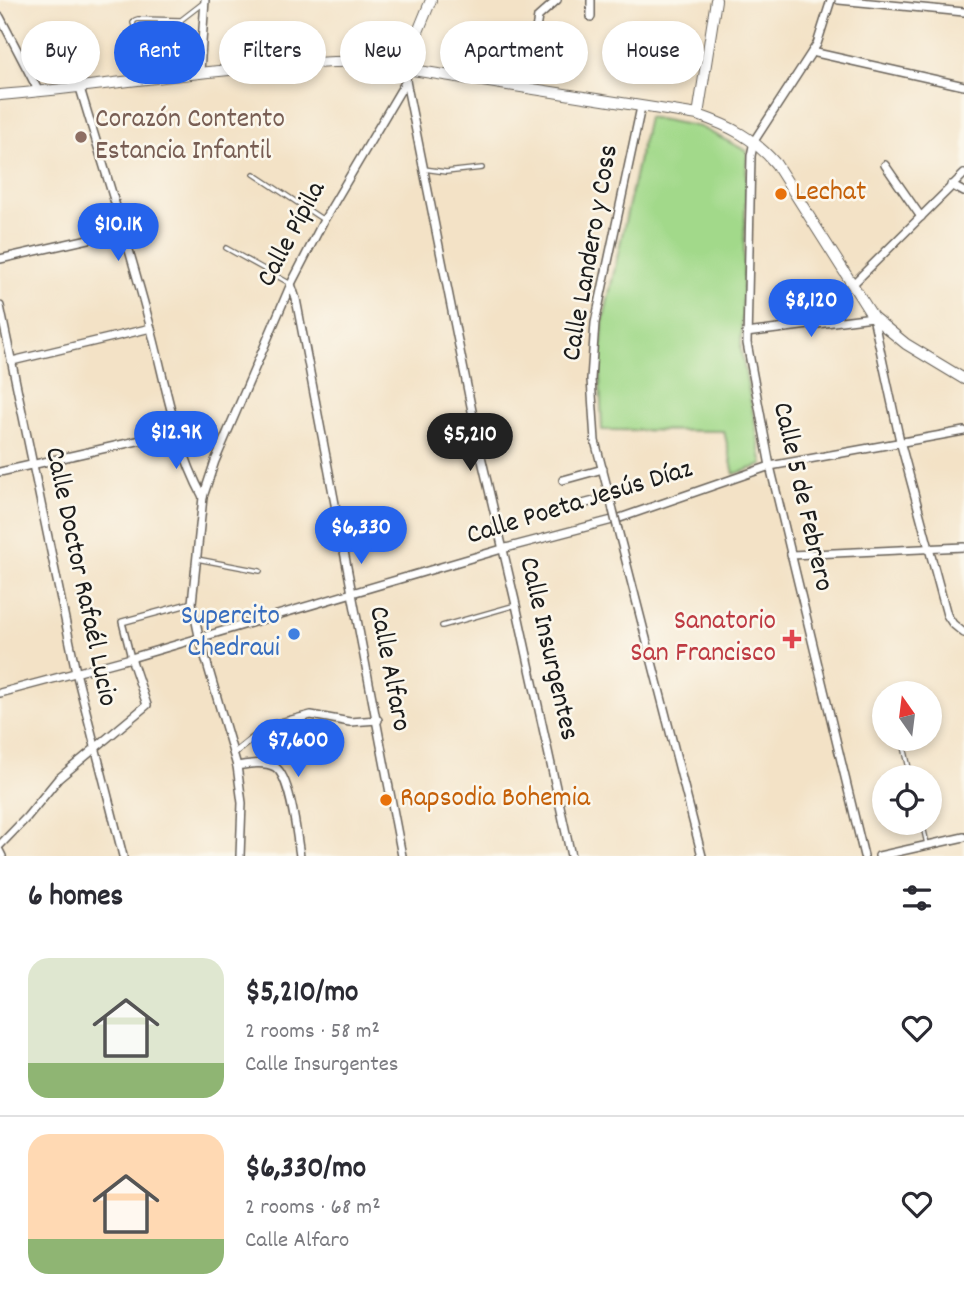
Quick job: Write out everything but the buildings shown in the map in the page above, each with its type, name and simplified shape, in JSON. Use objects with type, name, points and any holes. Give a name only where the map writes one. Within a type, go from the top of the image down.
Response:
[{"type":"main road","name":"Calle Pípila","points":[[422,21],[431,0]]},
{"type":"main road","points":[[698,115],[716,0]]},
{"type":"main road","points":[[205,71],[340,61]]},
{"type":"main road","points":[[426,72],[698,115],[737,130],[754,141],[776,164],[873,317],[906,344],[964,379]]},
{"type":"main road","points":[[0,95],[114,83]]},
{"type":"street","points":[[526,89],[538,17],[558,0]]},
{"type":"street","points":[[591,0],[591,17]]},
{"type":"street","points":[[754,141],[812,52],[823,30],[831,0]]},
{"type":"street","points":[[839,0],[964,12]]},
{"type":"street","points":[[204,21],[205,1]]},
{"type":"street","points":[[0,17],[39,92]]},
{"type":"street","points":[[812,52],[964,86]]},
{"type":"street","name":"Calle Pípila","points":[[240,856],[242,803],[237,766],[192,603],[203,497],[215,461],[290,284],[324,220],[405,84]]},
{"type":"street","name":"Calle Insurgentes","points":[[406,84],[481,456],[571,856]]},
{"type":"street","points":[[80,88],[124,231],[177,432],[203,497]]},
{"type":"street","name":"Calle Landero y Coss","points":[[641,107],[595,323],[591,379],[595,441],[702,856]]},
{"type":"street","name":"Calle 5 de Febrero","points":[[754,141],[751,156],[746,333],[770,466],[864,856]]},
{"type":"street","points":[[885,165],[921,216]]},
{"type":"street","points":[[853,284],[964,174]]},
{"type":"street","points":[[951,185],[964,192]]},
{"type":"street","points":[[0,260],[124,231]]},
{"type":"street","name":"Calle Alfaro","points":[[290,284],[296,299],[402,856]]},
{"type":"street","name":"Calle Doctor Rafaél Lucio","points":[[0,306],[76,672],[123,856]]},
{"type":"street","points":[[746,333],[873,317],[900,441],[947,615],[964,633]]},
{"type":"street","points":[[12,362],[151,328]]},
{"type":"street","name":"Calle Poeta Jesús Díaz","points":[[0,693],[131,658],[502,549],[620,518],[770,466],[964,431]]},
{"type":"street","points":[[0,472],[177,432]]},
{"type":"street","points":[[563,480],[603,469]]},
{"type":"street","points":[[563,509],[610,496]]},
{"type":"street","points":[[791,555],[964,547]]},
{"type":"street","points":[[3,856],[0,848],[58,779],[146,705],[122,622],[192,603]]},
{"type":"street","points":[[233,754],[268,726],[312,715],[350,722],[378,720]]},
{"type":"street","points":[[237,766],[256,763],[272,766],[281,774],[295,820],[300,856]]},
{"type":"street","points":[[879,856],[964,837]]},
{"type":"lane","points":[[134,21],[181,20],[205,1]]},
{"type":"lane","points":[[422,169],[446,172],[482,168]]},
{"type":"lane","points":[[254,174],[324,220]]},
{"type":"lane","points":[[226,248],[290,284]]},
{"type":"lane","points":[[197,559],[260,571]]},
{"type":"lane","points":[[442,626],[516,605]]},
{"type":"lane","points":[[926,835],[928,844]]},
{"type":"green space","points":[[648,117],[700,127],[747,151],[741,350],[763,465],[734,474],[724,431],[602,430],[600,379],[603,322]]},
{"type":"place","name":"Corazón Contento Estancia Infantil","points":[[81,137]]},
{"type":"place","name":"Lechat","points":[[781,194]]},
{"type":"place","name":"Supercito Chedraui","points":[[294,634]]},
{"type":"place","name":"Sanatorio San Francisco","points":[[792,639]]},
{"type":"place","name":"Rapsodia Bohemia","points":[[386,800]]}]
